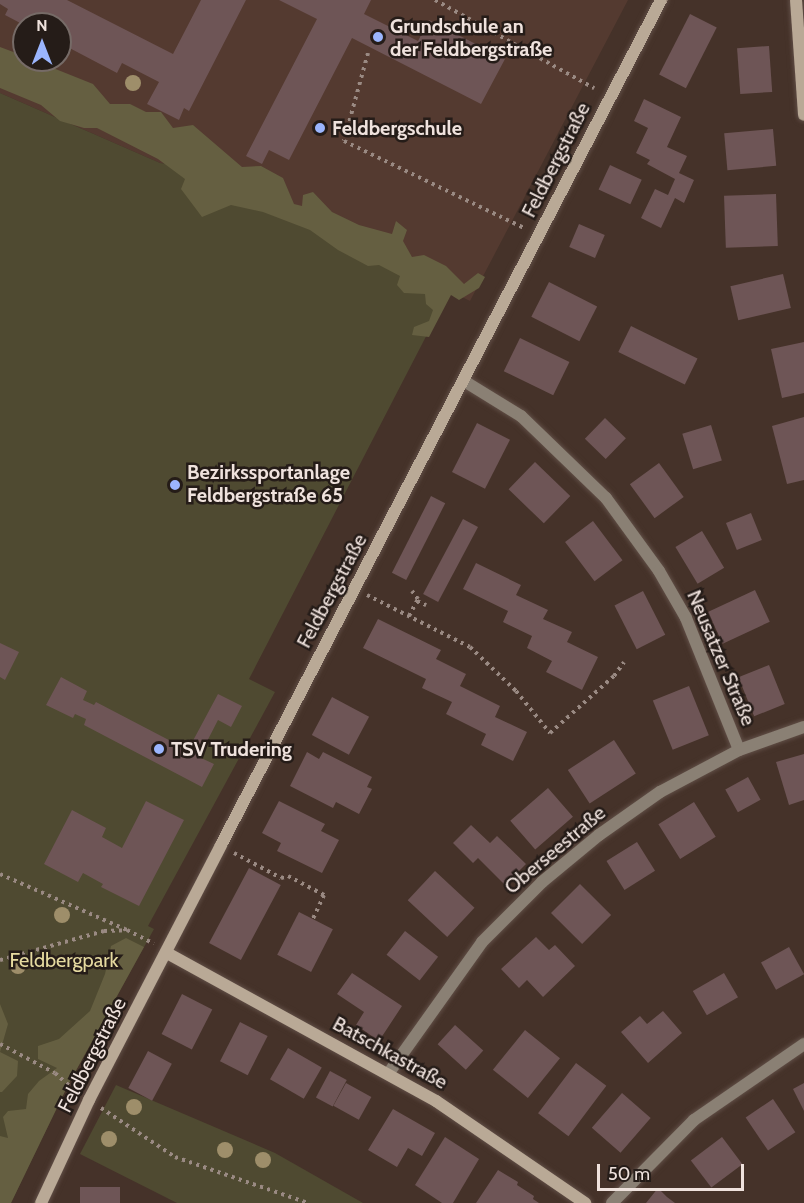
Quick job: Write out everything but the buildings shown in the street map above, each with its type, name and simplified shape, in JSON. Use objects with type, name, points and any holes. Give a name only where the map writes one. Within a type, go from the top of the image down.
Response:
[{"type":"street","name":"Feldbergstraße","points":[[41,1203],[89,1100],[661,0]]},
{"type":"street","points":[[795,0],[804,115]]},
{"type":"street","name":"Neusatzer Straße","points":[[464,381],[521,416],[606,498],[659,571],[686,618],[739,750]]},
{"type":"street","name":"Oberseestraße","points":[[388,1074],[482,942],[542,882],[599,835],[660,792],[739,750],[804,727]]},
{"type":"street","name":"Batschkastraße","points":[[167,953],[436,1101],[585,1203]]},
{"type":"street","points":[[612,1203],[694,1120],[804,1044]]},
{"type":"path","points":[[435,0],[594,88]]},
{"type":"path","points":[[368,53],[344,141],[538,236]]},
{"type":"path","points":[[356,589],[471,647],[516,691],[550,733],[614,676],[624,662]]},
{"type":"path","points":[[412,591],[417,601],[426,605]]},
{"type":"path","points":[[409,616],[417,601]]},
{"type":"path","points":[[221,845],[281,878],[288,876],[324,895],[313,919]]},
{"type":"path","points":[[0,874],[127,930],[167,953]]},
{"type":"path","points":[[0,960],[104,931],[127,930]]},
{"type":"path","points":[[0,1044],[55,1073],[77,1093]]},
{"type":"path","points":[[100,1108],[175,1157],[308,1203]]},
{"type":"shaded area","name":"Feldbergschule","points":[[0,0],[628,0],[470,301],[208,170],[160,163],[0,93]]},
{"type":"shaded area","points":[[0,47],[12,52],[12,72],[63,72],[93,84],[110,104],[130,104],[146,112],[161,112],[173,128],[193,125],[242,167],[261,166],[283,178],[294,204],[302,206],[303,195],[313,192],[332,212],[359,225],[392,234],[396,221],[407,230],[403,241],[412,257],[424,255],[446,266],[464,284],[478,273],[485,277],[479,288],[459,300],[451,295],[429,337],[412,335],[414,327],[429,321],[433,310],[426,304],[425,294],[404,293],[397,285],[400,276],[379,265],[368,266],[338,250],[310,230],[263,212],[231,205],[202,217],[181,189],[185,179],[158,159],[97,128],[84,128],[60,121],[41,105],[0,88]]},
{"type":"shaded area","points":[[126,938],[144,947],[68,1085],[11,1203],[0,1203],[0,1136],[8,1138],[3,1117],[8,1111],[26,1109],[28,1094],[39,1081],[57,1068],[38,1059],[38,1046],[59,1039],[90,1011],[105,974],[111,946]]},
{"type":"shaded area","points":[[0,1004],[8,1024],[0,1052]]},
{"type":"shaded area","points":[[0,1052],[18,1061],[17,1076],[2,1092],[0,1092]]},
{"type":"green space","name":"Bezirkssportanlage Feldbergstraße 65","points":[[0,93],[160,163],[208,170],[450,290],[249,679],[275,692],[148,926],[154,929],[68,1085],[11,1203],[0,1203]]},
{"type":"green space","points":[[116,1085],[275,1153],[363,1203],[177,1203],[80,1154]]},
{"type":"place","name":"Grundschule an der Feldbergstraße","points":[[378,37]]},
{"type":"place","name":"Feldbergschule","points":[[320,128]]},
{"type":"place","name":"Bezirkssportanlage Feldbergstraße 65","points":[[175,485]]},
{"type":"place","name":"TSV Trudering","points":[[159,749]]},
{"type":"park label","name":"Feldbergpark","points":[[64,960]]}]
